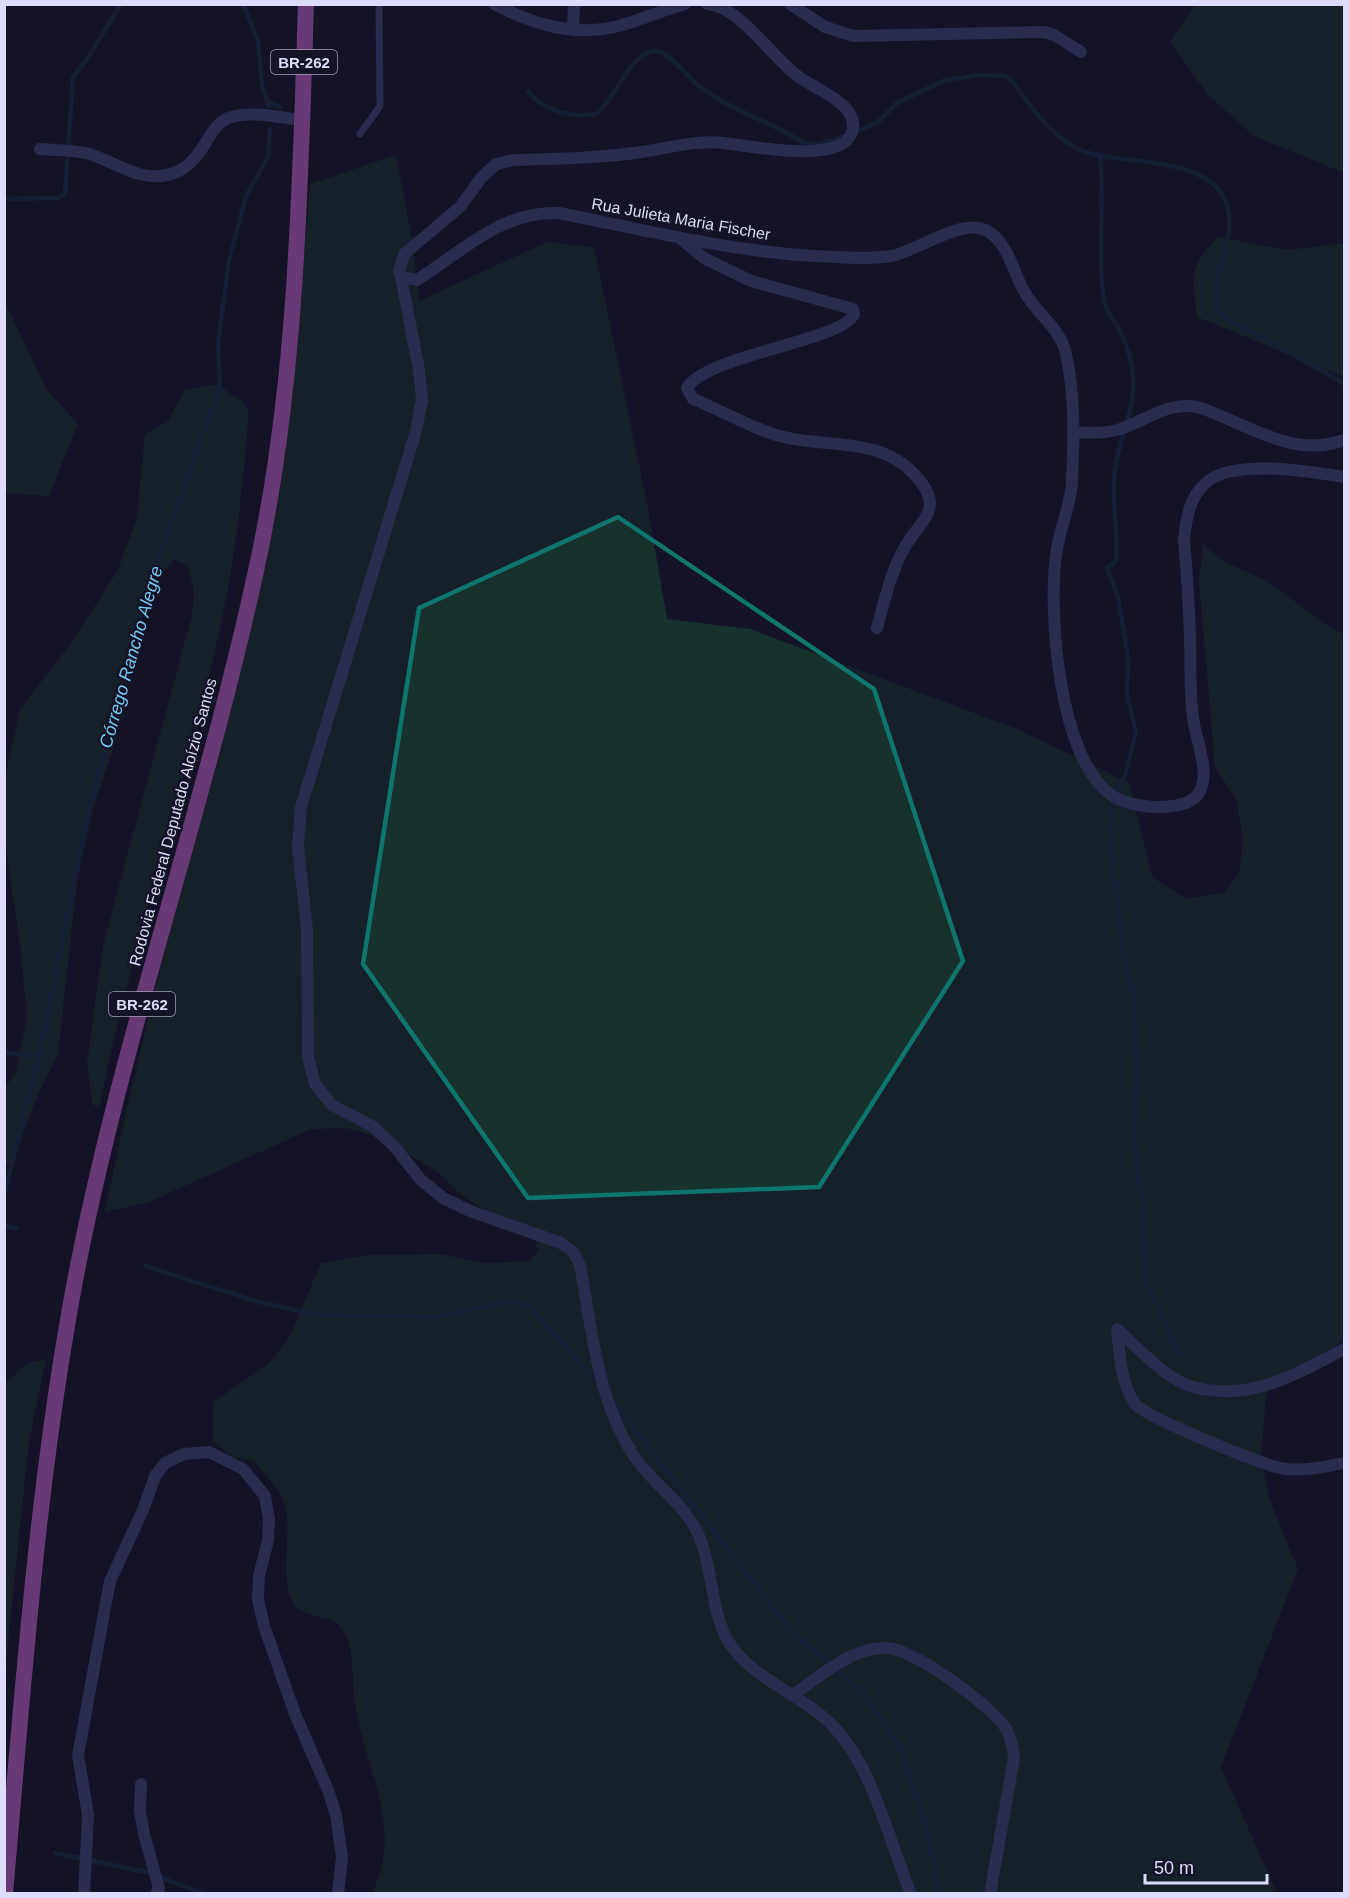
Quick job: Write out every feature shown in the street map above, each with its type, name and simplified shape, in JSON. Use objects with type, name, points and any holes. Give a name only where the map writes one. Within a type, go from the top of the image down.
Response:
[{"type":"highway","name":"Rodovia Federal Deputado Aloízio Santos","points":[[5,1893],[39,1531],[57,1385],[99,1164],[161,930],[217,741],[261,548],[281,428],[296,267],[306,4]]},
{"type":"street","points":[[494,4],[518,17],[544,26],[573,30],[612,27],[685,4]]},
{"type":"street","points":[[573,30],[574,4]]},
{"type":"street","points":[[707,4],[728,11],[785,67],[846,108],[852,120],[853,130],[848,140],[837,147],[796,151],[706,141],[587,157],[514,160],[496,164],[481,178],[460,207],[404,254],[399,271],[419,370],[420,410],[357,630],[301,807],[298,846],[307,930],[308,1057],[315,1084],[332,1105],[372,1126],[393,1145],[421,1180],[444,1198],[470,1211],[561,1243],[573,1252],[580,1265],[599,1374],[613,1416],[634,1456],[682,1507],[699,1535],[728,1640],[748,1665],[793,1695],[833,1726],[857,1757],[911,1893]]},
{"type":"street","points":[[790,4],[825,27],[854,36],[1044,32],[1054,35],[1081,52]]},
{"type":"street","points":[[40,149],[84,153],[141,176],[159,176],[174,173],[192,163],[222,122],[230,117],[243,115],[302,120]]},
{"type":"street","name":"Rua Julieta Maria Fischer","points":[[401,278],[417,280],[458,250],[519,216],[539,213],[559,213],[758,252],[860,258],[891,256],[915,249],[962,227],[980,227],[993,234],[1006,250],[1023,290],[1061,338],[1067,356],[1073,432],[1069,511],[1056,556],[1060,683],[1066,716],[1082,758],[1110,795],[1133,805],[1158,807],[1191,801],[1200,793],[1203,781],[1192,708],[1185,541],[1187,515],[1196,494],[1209,480],[1241,470],[1285,468],[1344,477]]},
{"type":"street","points":[[677,235],[704,258],[742,277],[853,309],[855,314],[848,322],[821,334],[714,370],[694,379],[687,388],[693,399],[778,436],[812,442],[855,444],[886,452],[907,466],[918,478],[928,491],[930,505],[925,519],[900,556],[877,628]]},
{"type":"street","points":[[1073,432],[1102,433],[1122,429],[1171,408],[1188,406],[1206,410],[1298,446],[1317,448],[1344,440]]},
{"type":"street","points":[[1344,1348],[1289,1379],[1245,1392],[1192,1387],[1157,1365],[1117,1329],[1123,1377],[1136,1406],[1225,1449],[1285,1469],[1323,1468],[1344,1463]]},
{"type":"street","points":[[84,1893],[88,1815],[78,1755],[110,1581],[143,1510],[155,1476],[165,1463],[184,1454],[209,1452],[243,1469],[265,1496],[269,1529],[259,1576],[258,1599],[264,1626],[291,1705],[328,1790],[336,1815],[342,1857],[338,1893]]},
{"type":"street","points":[[793,1695],[838,1665],[866,1651],[887,1648],[909,1654],[939,1672],[992,1713],[1012,1742],[1014,1758],[990,1893]]},
{"type":"street","points":[[141,1784],[140,1811],[158,1892]]},
{"type":"lane","points":[[360,134],[380,106],[379,4]]},
{"type":"highlighted area","points":[[618,517],[874,689],[963,961],[819,1187],[528,1198],[363,964],[419,608]]},
{"type":"green space","points":[[1195,5],[1344,5],[1344,173],[1254,136],[1208,95],[1170,42]]},
{"type":"green space","points":[[396,155],[412,240],[419,301],[547,242],[594,247],[648,508],[667,619],[750,629],[1017,729],[1129,783],[1152,877],[1187,899],[1224,892],[1239,873],[1243,839],[1236,799],[1215,767],[1199,582],[1203,544],[1225,562],[1265,580],[1330,627],[1344,634],[1344,1339],[1316,1362],[1267,1386],[1261,1457],[1269,1498],[1298,1569],[1221,1767],[1277,1893],[372,1893],[381,1868],[385,1844],[383,1821],[355,1704],[349,1647],[342,1629],[337,1624],[302,1611],[292,1601],[286,1576],[287,1522],[282,1497],[254,1461],[232,1457],[213,1441],[213,1402],[268,1364],[289,1338],[321,1263],[367,1255],[439,1254],[485,1263],[530,1261],[538,1250],[533,1234],[485,1211],[459,1193],[438,1172],[379,1137],[346,1128],[311,1129],[149,1202],[105,1212],[128,1103],[179,891],[218,763],[236,689],[294,375],[310,184]]},
{"type":"green space","points":[[1218,237],[1288,250],[1344,243],[1344,377],[1197,317],[1194,273],[1201,257]]},
{"type":"green space","points":[[4,300],[47,390],[78,424],[49,496],[5,493]]},
{"type":"green space","points":[[216,384],[243,402],[249,412],[232,564],[223,614],[194,738],[128,984],[99,1108],[92,1104],[87,1063],[103,945],[192,615],[194,590],[188,566],[174,559],[155,584],[135,629],[126,709],[92,813],[77,881],[58,1054],[36,1099],[12,1163],[5,1165],[5,1088],[16,1072],[27,1017],[20,944],[5,843],[5,777],[20,709],[72,642],[118,570],[137,517],[145,434],[168,421],[185,390]]},
{"type":"green space","points":[[46,1359],[29,1441],[7,1652],[5,1712],[5,1384],[26,1364]]},
{"type":"waterway","points":[[4,199],[58,198],[65,194],[73,77],[87,59],[121,4]]},
{"type":"waterway","name":"Córrego Rancho Alegre","points":[[243,4],[258,41],[262,85],[269,106]]},
{"type":"waterway","points":[[528,91],[541,104],[558,112],[577,115],[596,114],[633,64],[649,52],[655,51],[668,57],[711,95],[804,143],[815,145],[843,137]]},
{"type":"waterway","points":[[854,133],[878,122],[897,103],[945,80],[980,75],[1005,76],[1049,127],[1064,141],[1082,151],[1190,171],[1207,180],[1221,192],[1228,209],[1229,235],[1217,286],[1218,312],[1344,383]]},
{"type":"waterway","points":[[267,101],[280,107]]},
{"type":"waterway","name":"Córrego Rancho Alegre","points":[[4,1195],[39,1057],[86,823],[147,590],[220,387],[218,343],[229,260],[246,196],[268,157],[270,129]]},
{"type":"waterway","points":[[1100,155],[1101,265],[1104,301],[1125,343],[1133,376],[1132,402],[1118,453],[1114,479],[1116,561],[1107,568],[1118,597],[1128,657],[1127,694],[1136,732],[1125,776],[1112,803],[1109,828],[1125,966],[1133,992],[1137,1073],[1134,1136],[1143,1214],[1145,1280],[1179,1354]]},
{"type":"waterway","points":[[4,210],[4,225]]},
{"type":"waterway","points":[[4,1052],[39,1057]]},
{"type":"waterway","points":[[4,1226],[17,1228]]},
{"type":"waterway","points":[[145,1266],[259,1302],[319,1315],[435,1317],[513,1301],[530,1307],[598,1383]]},
{"type":"waterway","points":[[614,1403],[793,1633],[862,1692],[899,1746],[927,1830],[939,1894]]},
{"type":"waterway","points":[[55,1853],[146,1872],[205,1894]]}]
